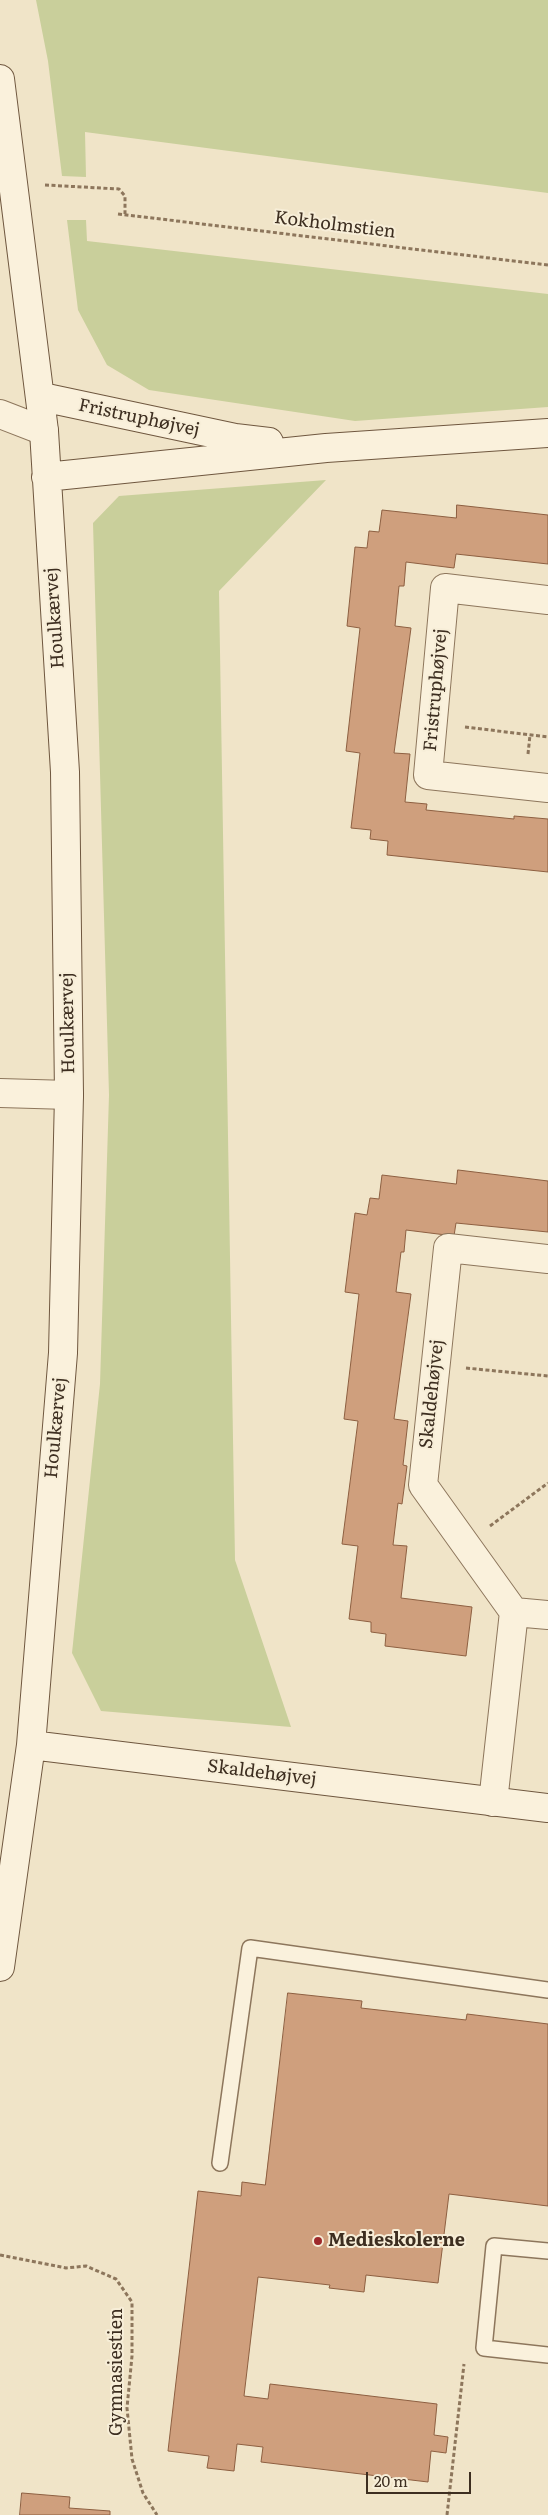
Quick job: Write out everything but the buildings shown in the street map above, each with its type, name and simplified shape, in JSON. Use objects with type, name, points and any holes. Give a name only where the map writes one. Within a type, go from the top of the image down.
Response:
[{"type":"street","name":"Houlkærvej","points":[[0,79],[42,397],[65,772],[69,1095],[63,1353],[30,1744],[0,1968]]},
{"type":"street","name":"Fristruphøjvej","points":[[42,397],[235,438],[326,448]]},
{"type":"street","points":[[0,414],[44,431]]},
{"type":"street","name":"Fristruphøjvej","points":[[46,477],[326,448],[548,433]]},
{"type":"street","name":"Fristruphøjvej","points":[[548,600],[445,588],[428,775],[548,788]]},
{"type":"street","points":[[0,1093],[69,1095]]},
{"type":"street","name":"Skaldehøjvej","points":[[514,1612],[423,1485],[448,1248],[548,1259]]},
{"type":"street","points":[[493,1802],[514,1612],[548,1615]]},
{"type":"street","name":"Skaldehøjvej","points":[[30,1744],[548,1808]]},
{"type":"lane","points":[[220,2163],[250,1948],[548,1990]]},
{"type":"lane","points":[[548,2251],[494,2246],[484,2348],[548,2355]]},
{"type":"path","points":[[14,183],[119,189],[125,196],[125,214]]},
{"type":"path","name":"Kokholmstien","points":[[118,214],[548,265]]},
{"type":"path","points":[[432,723],[548,737]]},
{"type":"path","points":[[436,1365],[548,1376]]},
{"type":"path","points":[[465,1544],[548,1483]]},
{"type":"path","name":"Gymnasiestien","points":[[0,2255],[66,2268],[86,2266],[116,2279],[132,2302],[132,2356],[127,2408],[132,2459],[143,2493],[157,2515]]},
{"type":"path","points":[[447,2515],[466,2346],[484,2348]]},
{"type":"green space","points":[[36,0],[548,0],[548,193],[85,132],[86,177],[62,176],[48,61]]},
{"type":"green space","points":[[67,220],[86,220],[87,241],[548,294],[548,407],[355,421],[149,390],[107,365],[78,310]]},
{"type":"green space","points":[[326,480],[219,591],[235,1560],[291,1727],[101,1711],[72,1653],[100,1384],[109,1095],[93,523],[119,496]]},
{"type":"place","name":"Medieskolerne","points":[[318,2241]]}]
